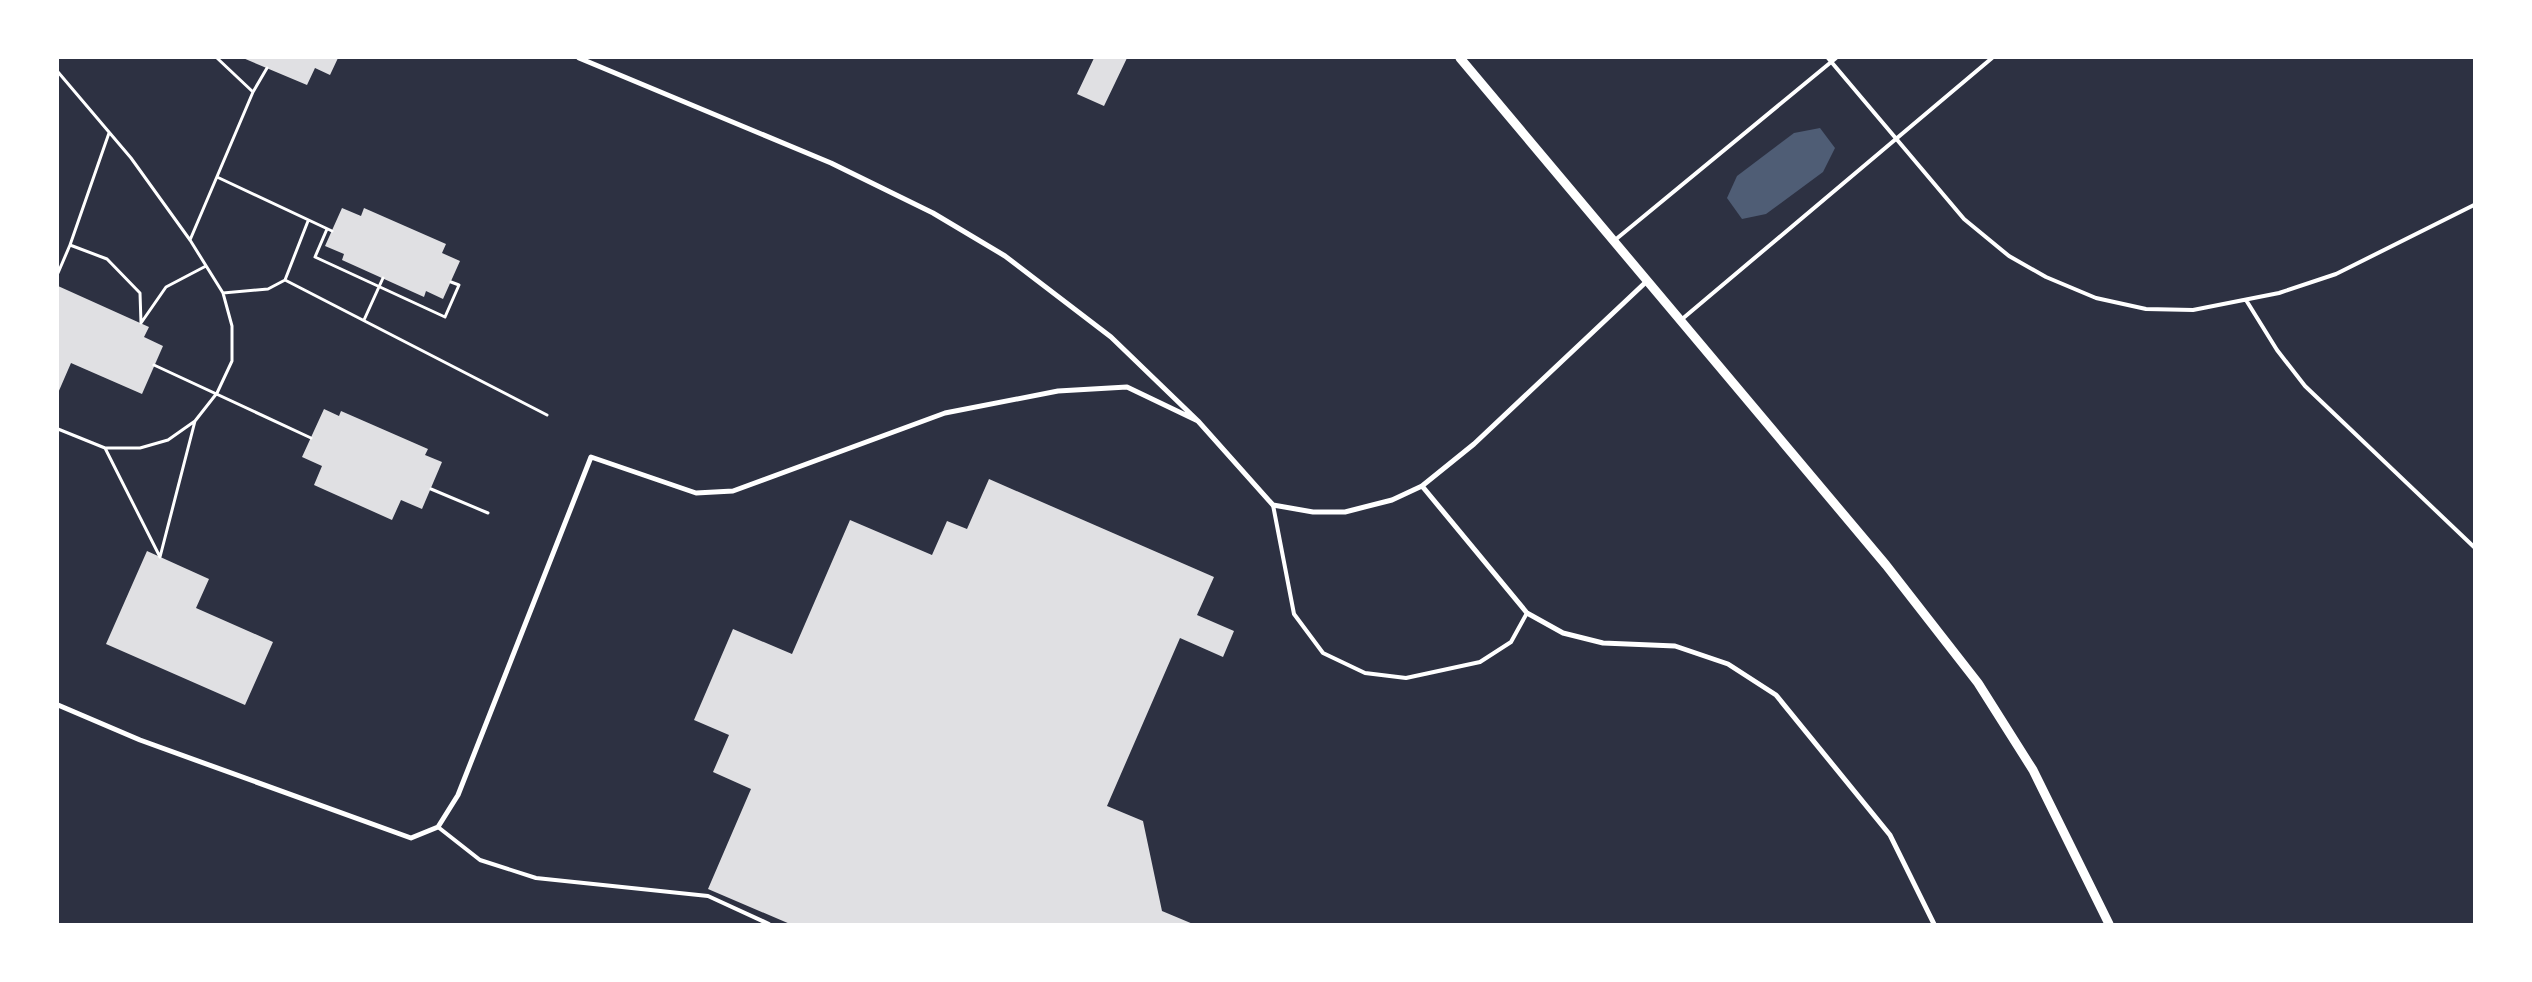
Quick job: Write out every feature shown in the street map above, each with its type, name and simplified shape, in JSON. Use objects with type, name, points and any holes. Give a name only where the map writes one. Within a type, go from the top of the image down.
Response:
[{"type":"street","points":[[580,58],[831,163],[933,213],[1005,256],[1111,337],[1198,421],[1273,505],[1313,512],[1345,512],[1392,500],[1422,486],[1474,444],[1647,281]]},
{"type":"street","points":[[1460,58],[1886,565],[1978,683],[2033,770],[2109,924]]},
{"type":"street","points":[[58,705],[140,740],[411,838],[438,827],[458,795],[590,457],[696,493],[733,491],[944,413],[1058,391],[1127,387],[1198,421]]},
{"type":"street","points":[[1422,486],[1527,613],[1563,633],[1603,643],[1675,646],[1728,664],[1776,695],[1890,835],[1934,924]]},
{"type":"lane","points":[[1613,242],[1830,59],[1836,58]]},
{"type":"lane","points":[[1680,321],[1992,58]]},
{"type":"lane","points":[[1830,59],[1895,139],[1964,219],[2009,256],[2046,278],[2096,298],[2146,309],[2193,310],[2279,293],[2336,274],[2474,205]]},
{"type":"lane","points":[[2246,300],[2277,350],[2305,386],[2474,547]]},
{"type":"lane","points":[[1273,505],[1294,614],[1323,653],[1365,673],[1406,678],[1480,662],[1511,642],[1527,613]]},
{"type":"lane","points":[[438,827],[480,860],[536,878],[708,896],[769,924]]},
{"type":"path","points":[[217,58],[253,92]]},
{"type":"path","points":[[190,240],[253,92],[267,68]]},
{"type":"path","points":[[58,72],[131,158],[190,240],[223,294],[232,326],[232,361],[217,394],[195,421],[168,440],[140,448],[105,448],[58,429]]},
{"type":"path","points":[[58,273],[109,133]]},
{"type":"path","points":[[217,177],[332,231]]},
{"type":"path","points":[[223,294],[268,289],[285,280],[308,221]]},
{"type":"path","points":[[327,229],[314,258],[445,316],[459,285],[451,282]]},
{"type":"path","points":[[70,244],[107,259],[123,274],[140,294],[141,323],[166,287],[206,266]]},
{"type":"path","points":[[364,320],[383,278]]},
{"type":"path","points":[[285,280],[548,415]]},
{"type":"path","points":[[154,365],[311,438]]},
{"type":"path","points":[[105,448],[160,557],[195,421]]},
{"type":"path","points":[[431,488],[488,513]]},
{"type":"water","points":[[1820,128],[1835,148],[1823,172],[1766,214],[1742,219],[1727,198],[1737,176],[1794,133]]},
{"type":"building","points":[[243,58],[338,58],[330,75],[315,68],[307,85]]},
{"type":"building","points":[[1094,58],[1127,58],[1104,106],[1077,94]]},
{"type":"building","points":[[342,208],[361,216],[364,208],[446,244],[442,253],[460,261],[443,299],[426,291],[424,297],[342,260],[344,254],[325,246]]},
{"type":"building","points":[[58,286],[149,327],[144,337],[163,346],[142,394],[71,363],[58,393]]},
{"type":"building","points":[[324,409],[339,416],[341,411],[428,449],[425,455],[442,462],[422,509],[401,500],[392,520],[314,485],[322,466],[302,457]]},
{"type":"building","points":[[989,479],[1214,577],[1197,615],[1234,631],[1223,657],[1180,638],[1107,806],[1143,821],[1162,911],[1193,924],[790,924],[708,889],[751,789],[713,772],[729,735],[694,720],[733,629],[792,654],[850,520],[932,555],[947,521],[967,529]]},
{"type":"building","points":[[147,551],[209,579],[196,608],[273,642],[245,705],[106,644]]}]
